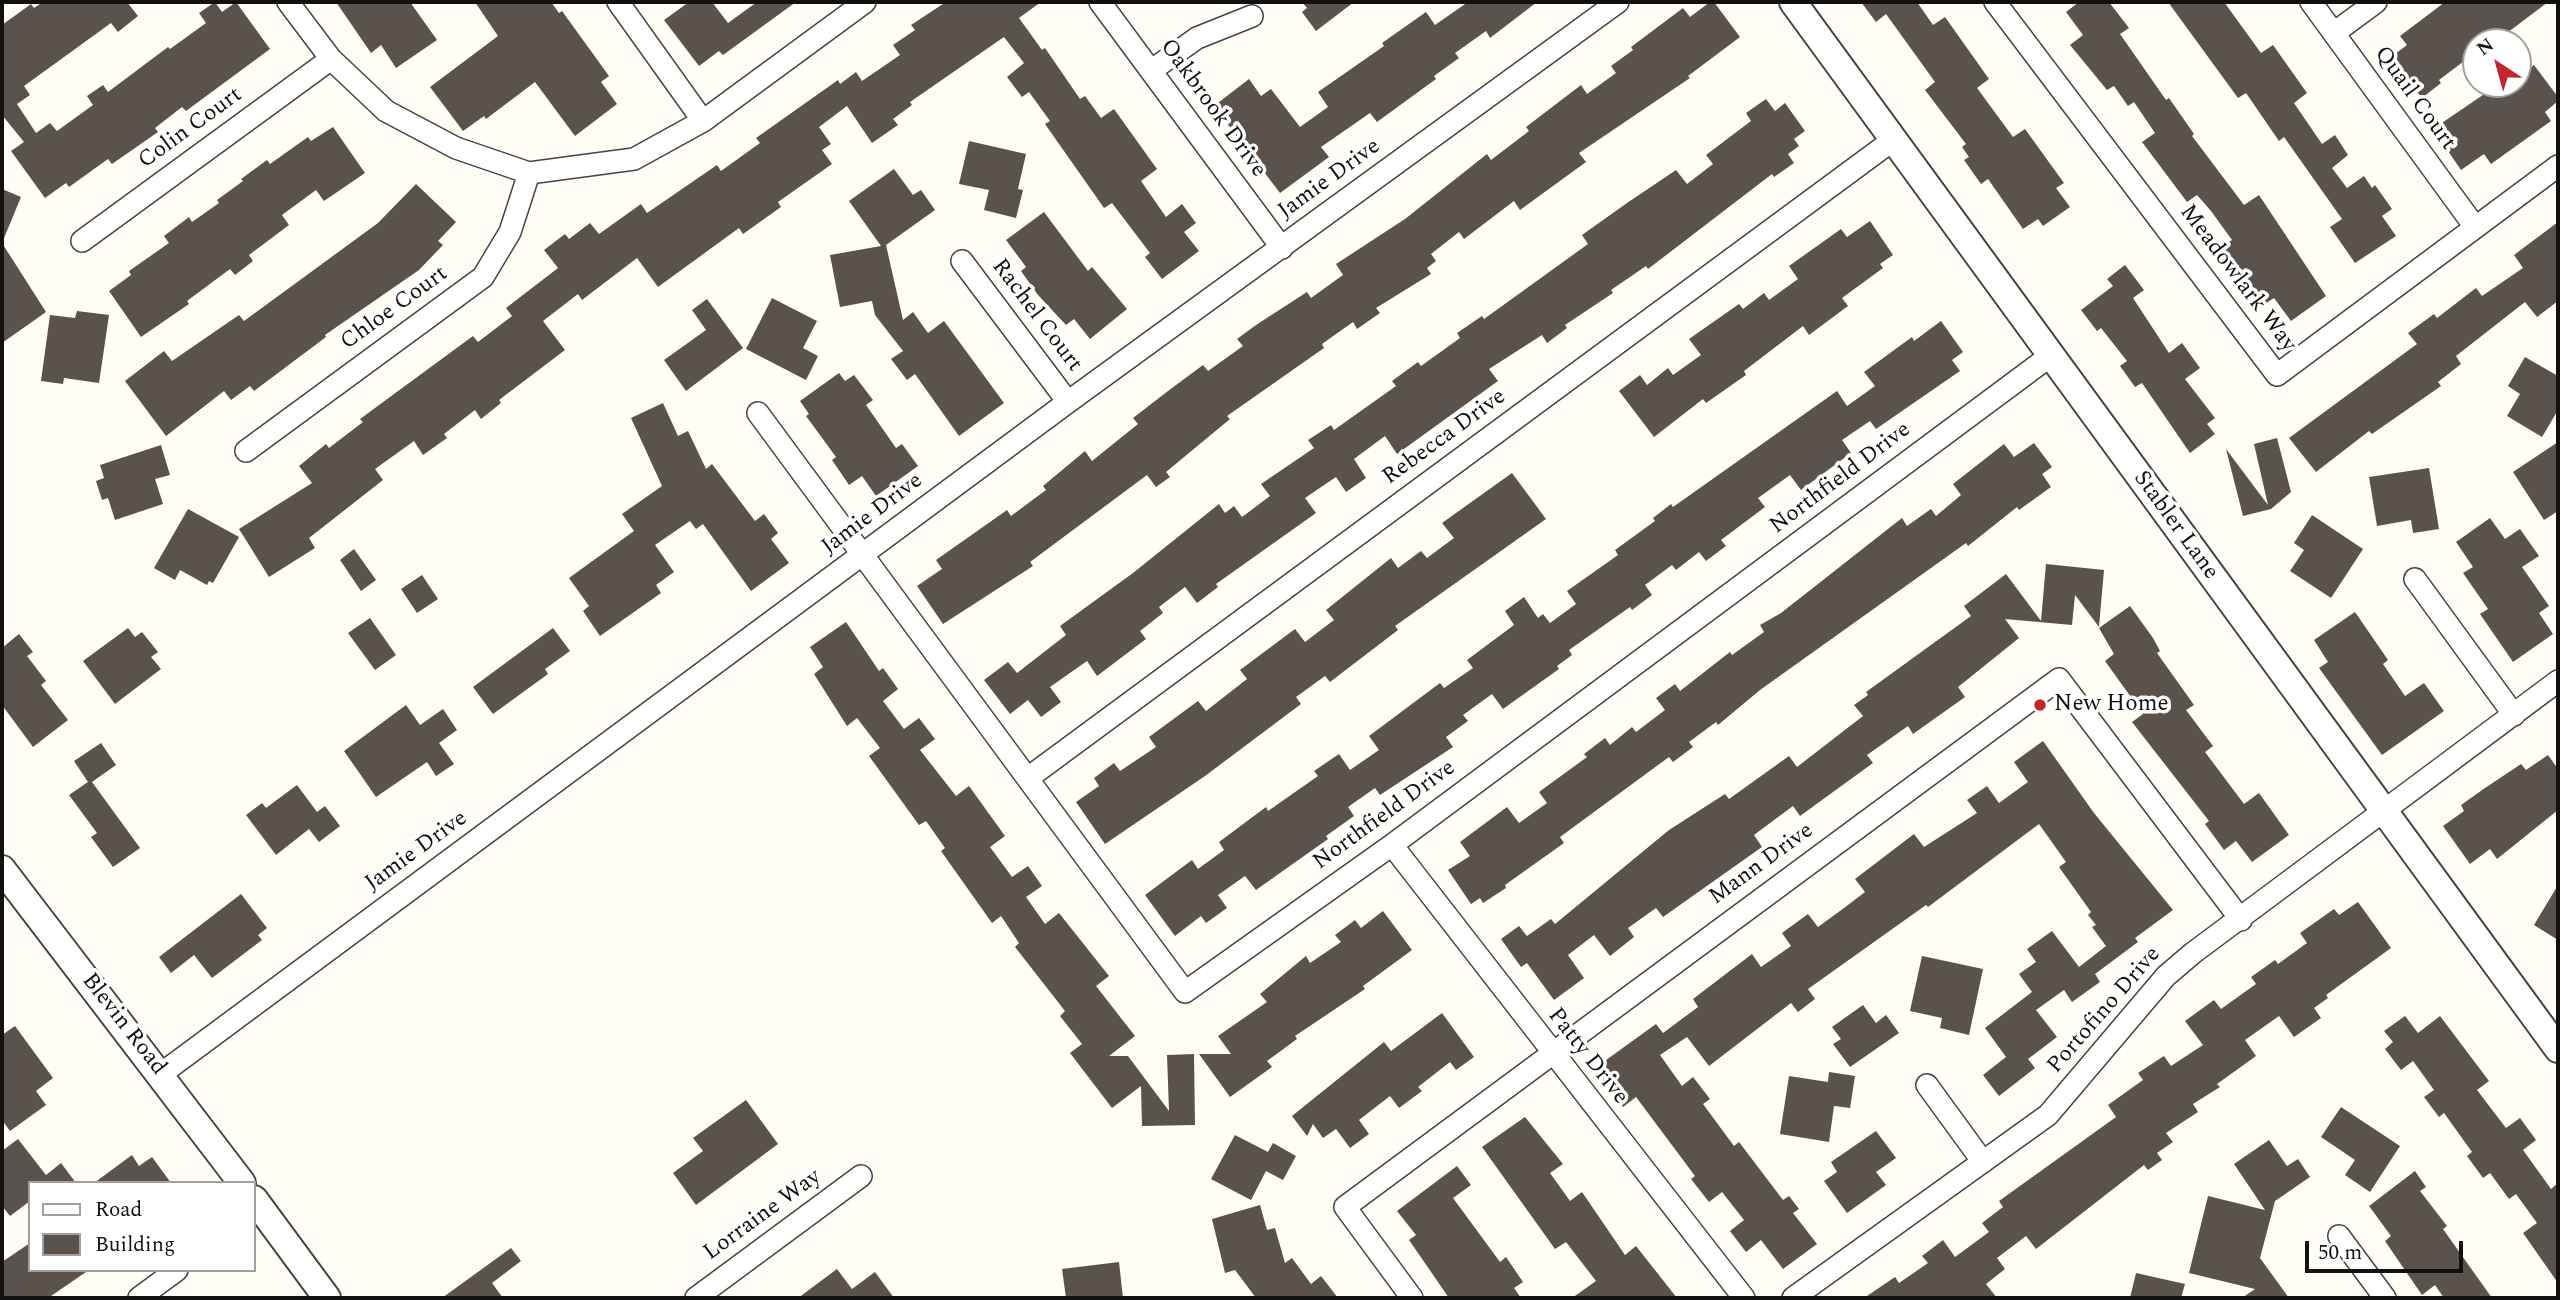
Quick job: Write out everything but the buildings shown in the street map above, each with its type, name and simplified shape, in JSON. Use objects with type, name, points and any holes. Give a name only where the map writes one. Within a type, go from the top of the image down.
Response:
[{"type":"street","points":[[288,2],[331,60],[386,111],[456,148],[528,173],[634,159],[704,121],[865,2]]},
{"type":"street","points":[[618,2],[704,121]]},
{"type":"street","name":"Oakbrook Drive","points":[[1100,2],[1282,248]]},
{"type":"street","name":"Jamie Drive","points":[[161,1073],[1068,402],[1618,2]]},
{"type":"street","name":"Stabler Lane","points":[[1793,2],[2558,1049]]},
{"type":"street","name":"Meadowlark Way","points":[[1995,2],[2277,375],[2558,166]]},
{"type":"street","name":"Quail Court","points":[[2311,2],[2474,227]]},
{"type":"street","points":[[2334,33],[2376,2]]},
{"type":"street","points":[[1152,70],[1197,38],[1252,16]]},
{"type":"street","name":"Colin Court","points":[[82,241],[331,60]]},
{"type":"street","name":"Rebecca Drive","points":[[1028,778],[1893,139]]},
{"type":"street","name":"Chloe Court","points":[[246,452],[483,277],[510,232],[528,173]]},
{"type":"street","name":"Rachel Court","points":[[962,261],[1068,402]]},
{"type":"street","name":"Northfield Drive","points":[[758,413],[1185,992],[1392,845],[2050,356]]},
{"type":"street","points":[[2415,579],[2514,715]]},
{"type":"street","name":"Mann Drive","points":[[1412,1298],[1345,1207],[2059,679],[2241,920]]},
{"type":"street","name":"Portofino Drive","points":[[1793,1298],[2048,1115],[2166,976],[2558,681]]},
{"type":"street","name":"Patty Drive","points":[[1392,845],[1550,1053],[1744,1298]]},
{"type":"street","name":"Blevin Road","points":[[2,869],[161,1073],[241,1181]]},
{"type":"street","points":[[1927,1085],[1983,1162]]},
{"type":"street","name":"Lorraine Way","points":[[696,1298],[861,1177]]},
{"type":"street","points":[[256,1207],[327,1298]]},
{"type":"street","points":[[2339,1236],[2385,1298]]},
{"type":"street","points":[[139,1298],[174,1272]]},
{"type":"place","name":"New Home","points":[[2040,705]]}]
